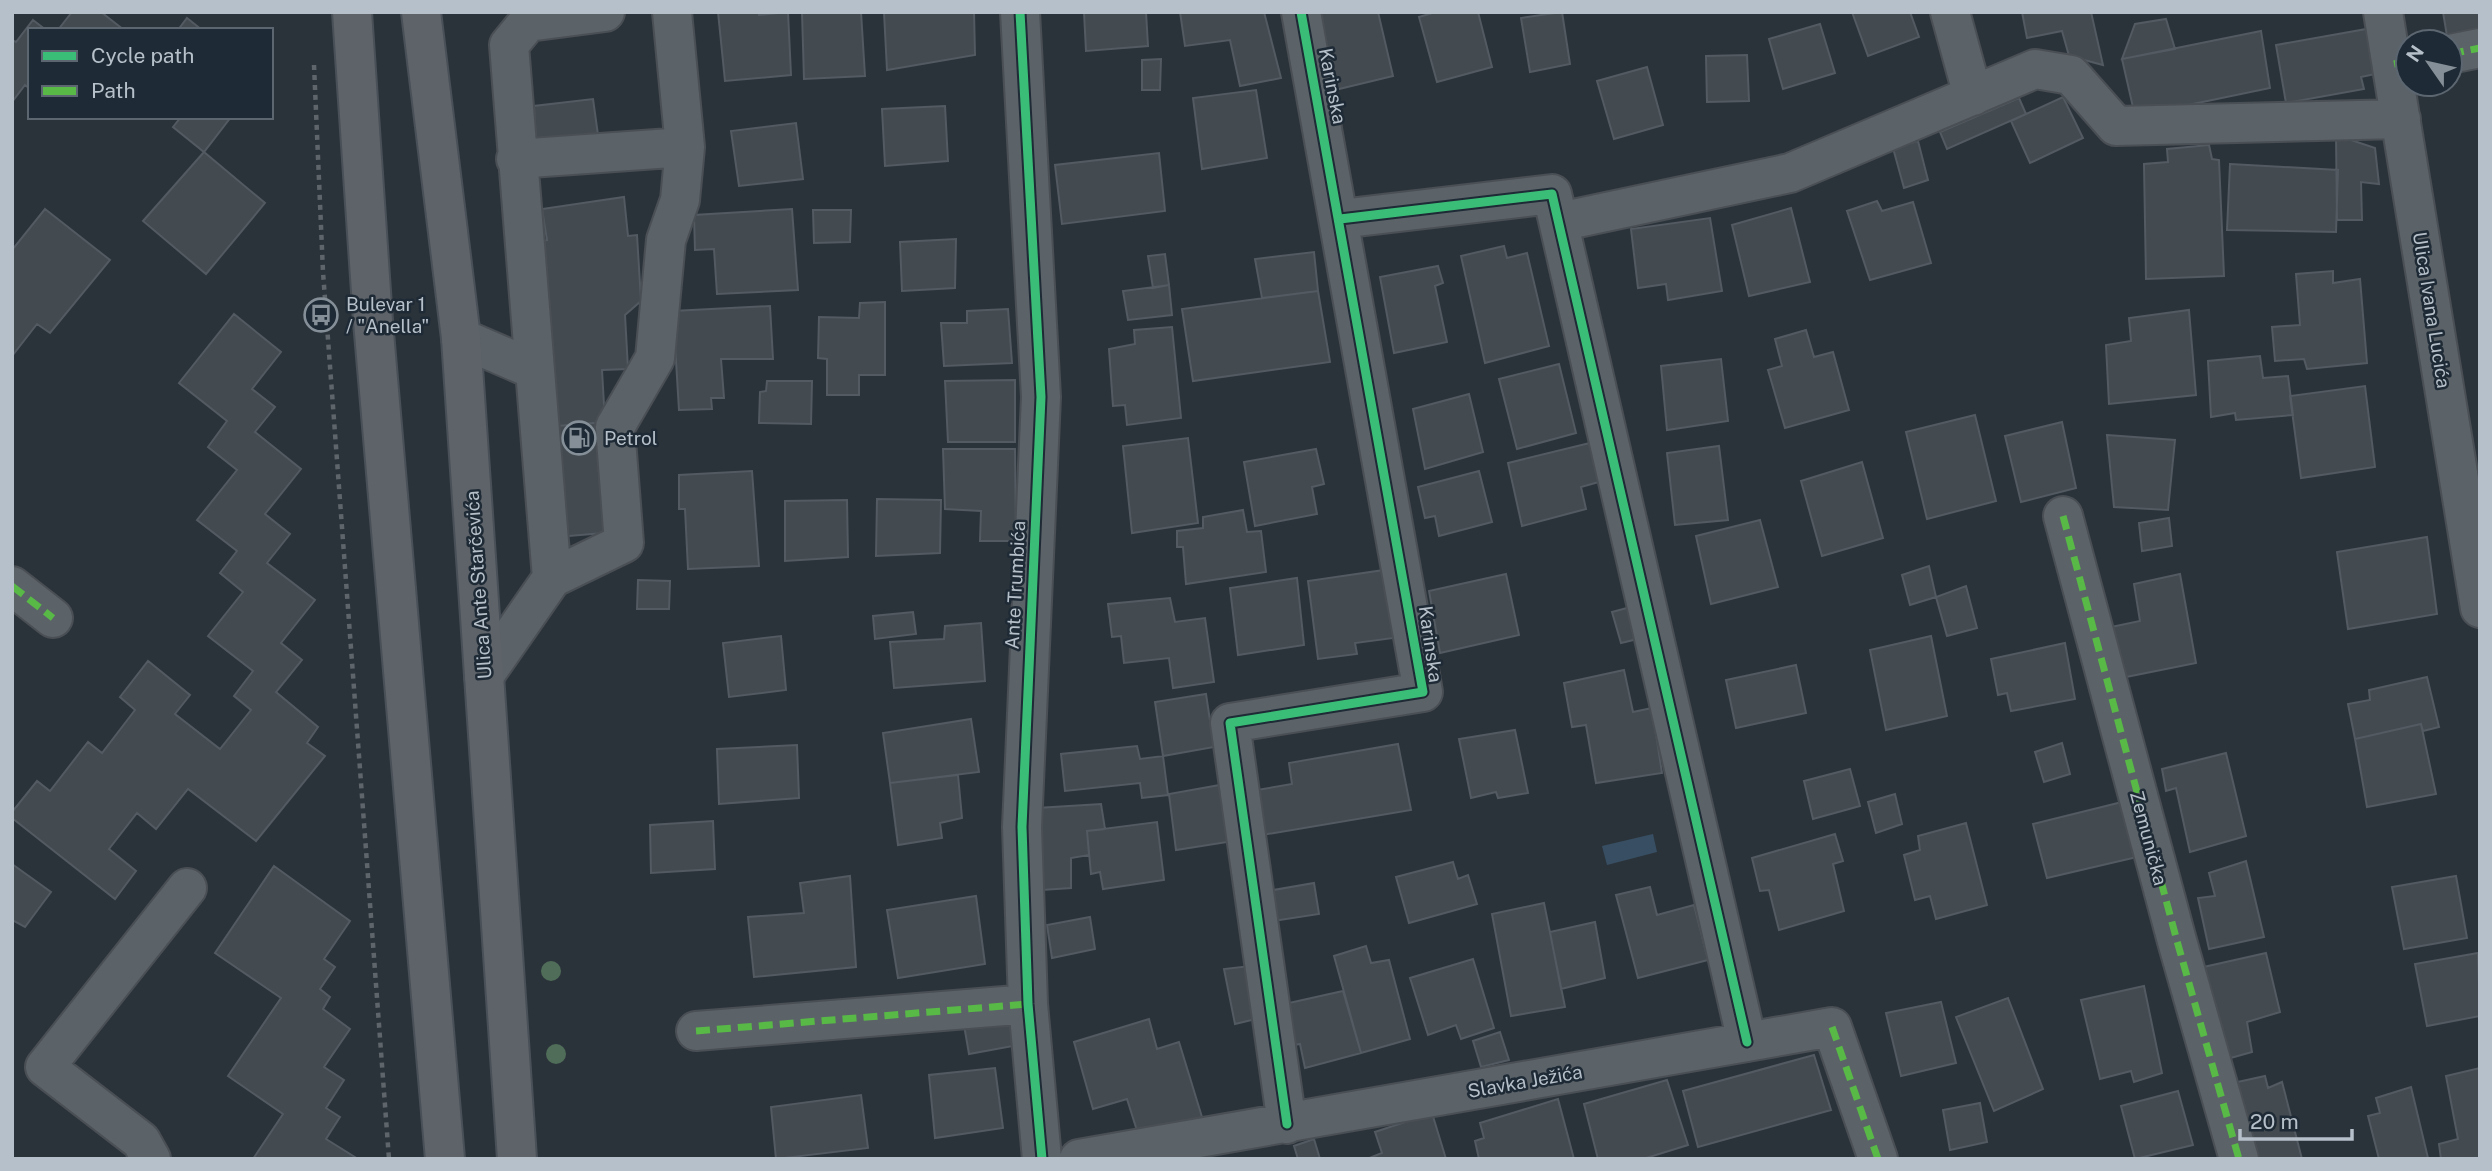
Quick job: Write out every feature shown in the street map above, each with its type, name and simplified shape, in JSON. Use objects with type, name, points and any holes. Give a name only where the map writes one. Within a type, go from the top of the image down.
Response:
[{"type":"main road","points":[[352,12],[373,321],[444,1159]]},
{"type":"main road","name":"Ulica Ante Starčevića","points":[[421,12],[461,338],[517,1159]]},
{"type":"street","points":[[552,578],[516,159],[509,46],[528,22],[605,12]]},
{"type":"street","points":[[484,676],[552,578],[624,543],[615,427],[655,358],[666,240],[680,200],[685,147],[672,12]]},
{"type":"street","name":"Ante Trumbića","points":[[1020,12],[1041,397],[1022,827],[1028,1004],[1042,1159]]},
{"type":"street","name":"Karinska","points":[[1287,1124],[1230,723],[1423,692],[1301,12]]},
{"type":"street","points":[[1950,12],[1973,96]]},
{"type":"street","name":"Ulica Ivana Lucića","points":[[2383,12],[2394,43]]},
{"type":"street","points":[[1559,222],[1790,173],[2035,69],[2071,75],[2116,126],[2401,119]]},
{"type":"street","name":"Ulica Ivana Lucića","points":[[2401,98],[2401,119],[2480,608]]},
{"type":"street","points":[[516,159],[685,147]]},
{"type":"street","points":[[1340,219],[1552,194],[1746,1042]]},
{"type":"street","points":[[461,338],[535,370]]},
{"type":"street","name":"Zemunička","points":[[2063,516],[2177,942],[2239,1159]]},
{"type":"street","points":[[12,586],[53,618]]},
{"type":"street","points":[[151,1159],[141,1141],[29,1068],[187,888]]},
{"type":"street","points":[[696,1031],[1028,1004]]},
{"type":"street","name":"Slavka Ježića","points":[[1079,1159],[1832,1027],[1878,1159]]},
{"type":"path","points":[[314,60],[323,272],[389,1159]]},
{"type":"water","points":[[1653,834],[1657,852],[1607,865],[1602,846]]},
{"type":"building","points":[[72,12],[101,12],[121,28],[60,28]]},
{"type":"building","points":[[718,12],[758,12],[759,15],[788,12],[791,75],[725,81]]},
{"type":"building","points":[[802,12],[861,12],[865,76],[804,79]]},
{"type":"building","points":[[884,12],[974,12],[975,55],[887,70]]},
{"type":"building","points":[[1084,12],[1146,12],[1148,46],[1086,51]]},
{"type":"building","points":[[1180,12],[1264,12],[1281,78],[1240,86],[1230,40],[1185,46]]},
{"type":"building","points":[[1317,12],[1378,12],[1393,76],[1335,90]]},
{"type":"building","points":[[1436,12],[1478,12],[1492,67],[1437,82],[1419,17]]},
{"type":"building","points":[[1562,12],[1570,64],[1530,72],[1521,18]]},
{"type":"building","points":[[1852,12],[1910,12],[1919,37],[1868,56]]},
{"type":"building","points":[[2022,12],[2091,12],[2103,65],[2069,56],[2062,31],[2027,38]]},
{"type":"building","points":[[2443,12],[2480,12],[2480,30],[2464,33],[2464,28],[2446,28]]},
{"type":"building","points":[[187,18],[200,28],[180,28]]},
{"type":"building","points":[[2166,19],[2175,49],[2122,59],[2135,24]]},
{"type":"building","points":[[33,20],[43,28],[28,28],[28,87],[25,85],[12,102],[12,40],[16,42]]},
{"type":"building","points":[[1820,24],[1835,73],[1783,89],[1769,39]]},
{"type":"building","points":[[2372,28],[2380,73],[2361,77],[2364,89],[2286,103],[2276,45]]},
{"type":"building","points":[[2261,31],[2270,88],[2135,116],[2122,59]]},
{"type":"building","points":[[1747,55],[1749,101],[1707,102],[1706,56]]},
{"type":"building","points":[[1161,59],[1160,90],[1142,90],[1142,60]]},
{"type":"building","points":[[1647,67],[1663,125],[1614,139],[1597,81]]},
{"type":"building","points":[[1256,90],[1267,158],[1202,169],[1193,98]]},
{"type":"building","points":[[2063,97],[2083,138],[2030,163],[2011,121]]},
{"type":"building","points":[[2019,98],[2026,114],[1947,149],[1940,132]]},
{"type":"building","points":[[593,99],[598,135],[536,143],[534,106]]},
{"type":"building","points":[[945,106],[948,161],[885,166],[882,109]]},
{"type":"building","points":[[179,119],[229,119],[204,152],[173,127]]},
{"type":"building","points":[[796,123],[803,179],[739,186],[731,131]]},
{"type":"building","points":[[2336,135],[2375,148],[2379,184],[2361,182],[2362,220],[2337,220]]},
{"type":"building","points":[[1918,141],[1928,180],[1904,188],[1893,148]]},
{"type":"building","points":[[2209,145],[2212,159],[2219,160],[2224,276],[2146,279],[2144,164],[2168,162],[2167,149]]},
{"type":"building","points":[[204,152],[265,203],[206,274],[143,221]]},
{"type":"building","points":[[1159,153],[1165,211],[1062,224],[1055,165]]},
{"type":"building","points":[[2230,164],[2338,170],[2336,232],[2227,230]]},
{"type":"building","points":[[624,197],[628,236],[637,235],[641,301],[625,315],[628,369],[602,370],[605,422],[557,426],[538,241],[547,240],[542,209]]},
{"type":"building","points":[[1877,201],[1882,211],[1913,202],[1931,263],[1870,280],[1847,211]]},
{"type":"building","points":[[1791,208],[1810,282],[1749,296],[1732,225]]},
{"type":"building","points":[[45,209],[110,260],[50,333],[37,324],[12,356],[12,250]]},
{"type":"building","points":[[792,209],[798,290],[717,294],[714,249],[695,250],[694,215]]},
{"type":"building","points":[[813,210],[851,210],[850,242],[814,243]]},
{"type":"building","points":[[1710,218],[1722,291],[1668,300],[1666,284],[1638,288],[1631,229]]},
{"type":"building","points":[[956,239],[955,288],[902,291],[900,242]]},
{"type":"building","points":[[1504,246],[1507,258],[1527,253],[1549,346],[1485,363],[1461,256]]},
{"type":"building","points":[[1314,252],[1318,291],[1262,298],[1255,259]]},
{"type":"building","points":[[1165,254],[1169,285],[1153,288],[1148,256]]},
{"type":"building","points":[[1438,266],[1443,283],[1435,286],[1447,342],[1394,353],[1380,277]]},
{"type":"building","points":[[2333,271],[2333,283],[2360,279],[2367,363],[2307,369],[2304,359],[2275,361],[2272,327],[2300,325],[2296,274]]},
{"type":"building","points":[[1169,285],[1172,315],[1128,320],[1123,291]]},
{"type":"building","points":[[1318,291],[1330,362],[1193,381],[1182,309]]},
{"type":"building","points":[[885,302],[885,375],[859,375],[859,395],[827,395],[827,359],[818,358],[819,317],[859,318],[860,303]]},
{"type":"building","points":[[770,306],[773,359],[721,359],[724,398],[711,398],[712,409],[679,410],[673,311]]},
{"type":"building","points":[[1008,309],[1012,363],[944,366],[941,323],[967,323],[967,311]]},
{"type":"building","points":[[2189,310],[2196,395],[2109,404],[2106,345],[2131,341],[2129,318]]},
{"type":"building","points":[[234,314],[281,352],[252,389],[275,407],[255,432],[301,469],[265,514],[290,534],[267,563],[315,600],[281,643],[302,660],[276,692],[318,727],[307,743],[325,756],[256,841],[188,789],[156,829],[137,813],[109,849],[136,871],[115,899],[12,818],[12,812],[37,781],[50,791],[88,742],[102,753],[135,710],[120,697],[148,661],[190,695],[175,714],[220,749],[251,710],[234,696],[253,671],[208,636],[243,592],[220,573],[237,551],[197,520],[237,470],[208,447],[227,421],[179,383]]},
{"type":"building","points":[[1172,327],[1181,418],[1127,425],[1125,405],[1113,406],[1109,349],[1135,344],[1134,330]]},
{"type":"building","points":[[1806,330],[1814,357],[1833,352],[1849,410],[1785,428],[1768,370],[1782,366],[1775,339]]},
{"type":"building","points":[[2260,356],[2263,378],[2288,376],[2293,415],[2236,420],[2235,413],[2211,417],[2208,361]]},
{"type":"building","points":[[1721,359],[1728,421],[1667,430],[1661,366]]},
{"type":"building","points":[[1559,364],[1576,433],[1517,449],[1499,379]]},
{"type":"building","points":[[1015,380],[1015,442],[948,442],[945,381]]},
{"type":"building","points":[[767,381],[812,381],[811,424],[759,423],[760,392],[766,391]]},
{"type":"building","points":[[2365,386],[2375,467],[2301,478],[2290,396]]},
{"type":"building","points":[[1469,394],[1483,452],[1425,469],[1413,409]]},
{"type":"building","points":[[1975,415],[1996,501],[1927,519],[1906,432]]},
{"type":"building","points":[[605,422],[615,532],[534,539],[557,426]]},
{"type":"building","points":[[2062,422],[2076,488],[2021,502],[2005,436]]},
{"type":"building","points":[[2107,435],[2175,440],[2168,510],[2114,507]]},
{"type":"building","points":[[1188,438],[1198,523],[1132,533],[1123,446]]},
{"type":"building","points":[[1598,441],[1606,480],[1581,487],[1586,509],[1522,526],[1508,463]]},
{"type":"building","points":[[1719,446],[1728,520],[1675,525],[1667,453]]},
{"type":"building","points":[[943,449],[1015,449],[1016,541],[980,541],[981,511],[945,509]]},
{"type":"building","points":[[1316,449],[1324,484],[1312,487],[1317,514],[1255,526],[1244,462]]},
{"type":"building","points":[[1862,462],[1883,538],[1822,556],[1801,481]]},
{"type":"building","points":[[752,471],[759,566],[688,569],[685,509],[679,509],[679,475]]},
{"type":"building","points":[[1479,471],[1492,522],[1439,536],[1435,516],[1425,518],[1418,487]]},
{"type":"building","points":[[877,499],[941,500],[940,553],[876,556]]},
{"type":"building","points":[[847,500],[848,557],[785,561],[785,501]]},
{"type":"building","points":[[1243,510],[1247,532],[1261,531],[1266,572],[1186,584],[1183,547],[1177,547],[1177,531],[1203,528],[1203,517]]},
{"type":"building","points":[[2169,518],[2172,546],[2142,551],[2139,523]]},
{"type":"building","points":[[1760,520],[1778,587],[1711,604],[1696,536]]},
{"type":"building","points":[[2427,537],[2437,614],[2348,629],[2337,552]]},
{"type":"building","points":[[1929,566],[1936,597],[1910,605],[1902,575]]},
{"type":"building","points":[[1391,569],[1401,637],[1355,643],[1357,654],[1318,659],[1308,581]]},
{"type":"building","points":[[1506,574],[1519,635],[1440,653],[1429,591]]},
{"type":"building","points":[[2180,574],[2196,663],[2121,678],[2111,627],[2140,621],[2134,584]]},
{"type":"building","points":[[1297,578],[1304,645],[1238,655],[1230,588]]},
{"type":"building","points":[[638,580],[670,581],[669,609],[637,609]]},
{"type":"building","points":[[1966,586],[1977,628],[1947,636],[1936,597]]},
{"type":"building","points":[[1170,598],[1175,622],[1205,618],[1214,682],[1173,688],[1169,658],[1124,663],[1121,636],[1112,637],[1108,604]]},
{"type":"building","points":[[1642,604],[1650,636],[1621,643],[1612,612]]},
{"type":"building","points":[[913,612],[916,634],[875,639],[873,616]]},
{"type":"building","points":[[981,623],[985,681],[894,688],[890,642],[944,639],[945,626]]},
{"type":"building","points":[[781,636],[786,690],[729,697],[723,643]]},
{"type":"building","points":[[1931,636],[1947,716],[1886,730],[1870,650]]},
{"type":"building","points":[[2065,643],[2075,699],[2011,711],[2007,693],[1998,695],[1991,659]]},
{"type":"building","points":[[1796,665],[1806,713],[1736,728],[1726,680]]},
{"type":"building","points":[[1624,670],[1633,712],[1652,708],[1662,773],[1596,783],[1586,725],[1572,727],[1564,683]]},
{"type":"building","points":[[2427,677],[2439,727],[2423,731],[2421,724],[2355,739],[2348,704],[2370,700],[2369,690]]},
{"type":"building","points":[[1206,694],[1214,747],[1163,756],[1155,702]]},
{"type":"building","points":[[971,719],[979,772],[890,783],[883,733]]},
{"type":"building","points":[[2421,724],[2436,794],[2367,807],[2355,739]]},
{"type":"building","points":[[1515,730],[1528,793],[1498,798],[1496,792],[1471,798],[1459,739]]},
{"type":"building","points":[[2062,743],[2070,774],[2044,782],[2035,752]]},
{"type":"building","points":[[1398,744],[1411,810],[1256,836],[1251,791],[1292,784],[1289,763]]},
{"type":"building","points":[[797,745],[799,798],[719,804],[717,749]]},
{"type":"building","points":[[1137,746],[1140,759],[1163,756],[1168,795],[1142,798],[1140,783],[1065,791],[1061,754]]},
{"type":"building","points":[[2226,753],[2246,836],[2190,852],[2176,788],[2166,791],[2162,769]]},
{"type":"building","points":[[1850,769],[1860,806],[1813,819],[1804,781]]},
{"type":"building","points":[[958,775],[962,818],[940,823],[942,838],[898,845],[890,783]]},
{"type":"building","points":[[1231,783],[1240,840],[1176,850],[1169,794]]},
{"type":"building","points":[[1895,794],[1902,824],[1876,833],[1868,802]]},
{"type":"building","points":[[2122,802],[2137,857],[2047,878],[2033,824]]},
{"type":"building","points":[[1101,804],[1105,829],[1087,831],[1089,855],[1071,858],[1071,888],[1042,890],[1037,808]]},
{"type":"building","points":[[713,821],[715,869],[651,873],[650,825]]},
{"type":"building","points":[[1157,822],[1164,880],[1103,889],[1100,872],[1091,874],[1087,831]]},
{"type":"building","points":[[1966,823],[1987,905],[1936,919],[1930,896],[1915,900],[1904,855],[1920,850],[1918,836]]},
{"type":"building","points":[[1835,834],[1843,861],[1833,864],[1844,911],[1779,930],[1769,890],[1760,891],[1752,858]]},
{"type":"building","points":[[2246,861],[2264,937],[2209,949],[2198,898],[2215,896],[2209,873]]},
{"type":"building","points":[[1453,862],[1458,879],[1468,875],[1477,904],[1409,923],[1396,877]]},
{"type":"building","points":[[12,864],[51,892],[25,927],[12,920]]},
{"type":"building","points":[[274,866],[350,921],[324,959],[335,967],[320,989],[330,997],[323,1009],[350,1029],[324,1067],[344,1080],[326,1108],[340,1117],[326,1139],[358,1159],[253,1159],[283,1114],[228,1076],[281,998],[215,953]]},
{"type":"building","points":[[850,876],[856,967],[754,977],[748,917],[804,913],[800,883]]},
{"type":"building","points":[[2456,876],[2467,938],[2404,949],[2392,887]]},
{"type":"building","points":[[1314,883],[1319,914],[1267,922],[1262,892]]},
{"type":"building","points":[[1650,887],[1657,915],[1694,905],[1708,960],[1638,978],[1616,895]]},
{"type":"building","points":[[976,896],[985,964],[898,978],[887,910]]},
{"type":"building","points":[[1544,903],[1565,1007],[1511,1016],[1492,914]]},
{"type":"building","points":[[1090,917],[1095,949],[1052,958],[1047,925]]},
{"type":"building","points":[[1595,922],[1605,978],[1561,989],[1550,932]]},
{"type":"building","points":[[1366,946],[1371,963],[1389,960],[1410,1039],[1361,1053],[1334,956]]},
{"type":"building","points":[[2266,953],[2280,1012],[2247,1022],[2252,1052],[2220,1061],[2199,968]]},
{"type":"building","points":[[2478,953],[2480,1016],[2427,1026],[2415,964]]},
{"type":"building","points":[[1473,959],[1494,1028],[1461,1039],[1456,1025],[1428,1035],[1410,978]]},
{"type":"building","points":[[1250,966],[1260,1018],[1235,1024],[1224,969]]},
{"type":"building","points":[[2144,986],[2162,1073],[2134,1082],[2131,1071],[2100,1079],[2081,1000]]},
{"type":"building","points":[[1343,991],[1361,1053],[1305,1068],[1300,1044],[1288,1046],[1280,1005]]},
{"type":"building","points":[[2008,998],[2043,1089],[1994,1111],[1956,1017]]},
{"type":"building","points":[[1941,1002],[1956,1063],[1901,1076],[1886,1013]]},
{"type":"building","points":[[1010,1018],[1013,1046],[969,1054],[964,1025]]},
{"type":"building","points":[[1149,1019],[1157,1049],[1179,1042],[1202,1117],[1139,1137],[1127,1099],[1093,1109],[1074,1042]]},
{"type":"building","points":[[1500,1032],[1509,1060],[1481,1067],[1473,1041]]},
{"type":"building","points":[[1814,1055],[1831,1110],[1698,1147],[1683,1091]]},
{"type":"building","points":[[995,1068],[1003,1128],[935,1138],[929,1075]]},
{"type":"building","points":[[2480,1068],[2480,1159],[2441,1159],[2439,1144],[2458,1139],[2446,1076]]},
{"type":"building","points":[[2265,1076],[2268,1088],[2282,1082],[2302,1159],[2252,1159],[2233,1083]]},
{"type":"building","points":[[1667,1080],[1688,1145],[1643,1159],[1598,1159],[1584,1104]]},
{"type":"building","points":[[2411,1087],[2428,1158],[2379,1159],[2368,1116],[2380,1113],[2376,1098]]},
{"type":"building","points":[[2178,1091],[2193,1145],[2135,1159],[2121,1106]]},
{"type":"building","points":[[861,1095],[868,1148],[776,1159],[771,1107]]},
{"type":"building","points":[[1558,1099],[1574,1159],[1479,1159],[1475,1141],[1484,1138],[1480,1123]]},
{"type":"building","points":[[1980,1103],[1987,1142],[1950,1150],[1943,1110]]},
{"type":"building","points":[[1432,1113],[1446,1159],[1367,1159],[1382,1153],[1375,1132]]},
{"type":"building","points":[[1314,1139],[1320,1159],[1298,1159],[1294,1146]]},
{"type":"marked path","points":[[2464,51],[2480,48]]},
{"type":"marked path","points":[[2063,516],[2177,941],[2239,1159]]},
{"type":"marked path","points":[[12,586],[53,618]]},
{"type":"marked path","points":[[696,1031],[1028,1004]]},
{"type":"marked path","points":[[1832,1027],[1878,1159]]},
{"type":"cycle path","points":[[1020,12],[1041,397],[1022,827],[1028,1004],[1042,1159]]},
{"type":"cycle path","points":[[1287,1124],[1230,723],[1423,692],[1301,12]]},
{"type":"cycle path","points":[[1340,219],[1552,194],[1747,1042]]},
{"type":"place","name":"Bulevar 1 / \"Anella\"","points":[[321,315]]},
{"type":"place","name":"Petrol","points":[[579,438]]}]
